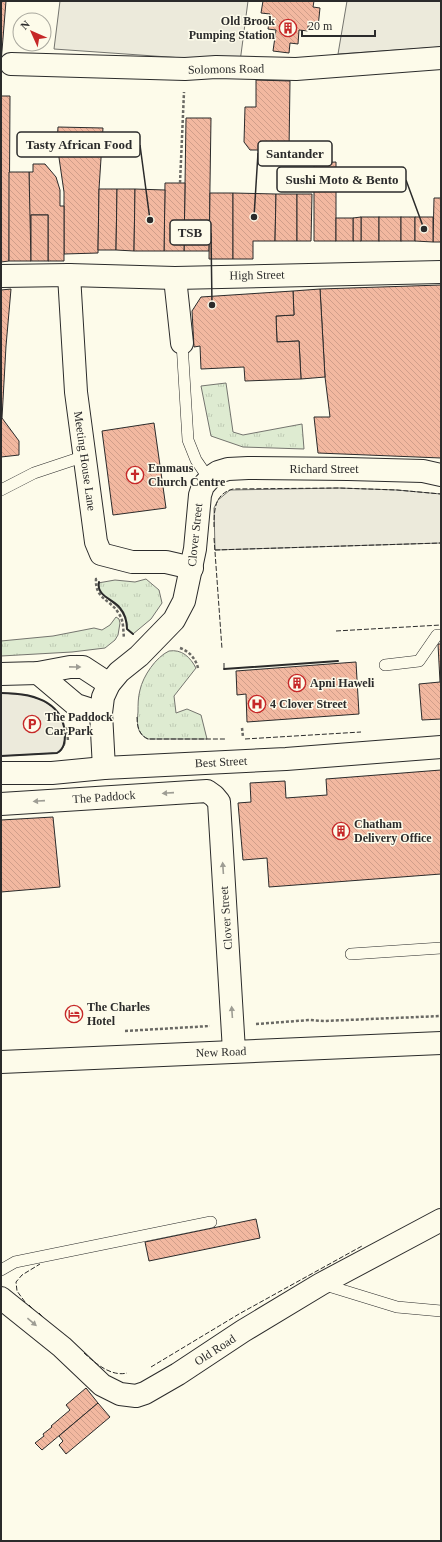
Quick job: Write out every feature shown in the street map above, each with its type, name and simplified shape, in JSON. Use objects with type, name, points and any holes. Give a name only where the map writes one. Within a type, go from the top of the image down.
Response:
[{"type":"street","name":"Solomons Road","points":[[11,64],[185,70],[216,67],[296,69],[441,58]]},
{"type":"street","name":"High Street","points":[[1,276],[69,275],[175,278],[441,272]]},
{"type":"street","name":"Meeting House Lane","points":[[69,275],[76,392],[96,542],[101,554],[132,562],[166,562],[192,568]]},
{"type":"street","points":[[175,278],[182,343]]},
{"type":"street","name":"Richard Street","points":[[209,479],[215,474],[223,471],[248,468],[423,471],[441,475]]},
{"type":"street","name":"Clover Street","points":[[104,768],[101,713],[103,697],[108,684],[119,672],[139,656],[174,620],[184,602],[195,549],[200,495],[203,486],[209,479]]},
{"type":"street","points":[[1,674],[38,673],[70,667],[83,668],[108,684]]},
{"type":"street","points":[[38,673],[76,706],[101,713]]},
{"type":"street","name":"Best Street","points":[[1,773],[52,772],[278,759],[441,747]]},
{"type":"street","name":"Clover Street","points":[[207,791],[219,802],[234,1051]]},
{"type":"street","name":"The Paddock","points":[[1,804],[207,791]]},
{"type":"street","name":"New Road","points":[[1,1062],[441,1043]]},
{"type":"street","name":"Old Road","points":[[1,1298],[62,1347],[93,1378],[106,1388],[126,1396],[136,1396],[145,1393],[178,1374],[243,1331],[321,1284],[441,1220]]},
{"type":"lane","points":[[182,343],[188,440],[196,460],[209,479]]},
{"type":"lane","points":[[1,490],[34,473],[85,456]]},
{"type":"lane","points":[[385,665],[419,661],[437,635],[441,635]]},
{"type":"lane","points":[[352,954],[441,948]]},
{"type":"lane","points":[[1,1270],[15,1262],[211,1222]]},
{"type":"lane","points":[[321,1284],[397,1307],[441,1311]]},
{"type":"path","points":[[180,183],[185,70]]},
{"type":"path","points":[[96,582],[96,587],[100,595],[120,615],[124,628],[124,637]]},
{"type":"path","points":[[118,1032],[310,1020],[324,1021],[441,1016]]},
{"type":"green space","points":[[226,383],[233,432],[243,435],[302,424],[304,449],[243,447],[211,436],[201,386]]},
{"type":"green space","points":[[146,579],[159,590],[162,603],[151,619],[133,634],[127,629],[122,613],[102,594],[98,583],[115,580],[135,582]]},
{"type":"green space","points":[[116,617],[119,619],[120,623],[118,635],[115,640],[105,648],[72,652],[1,656],[1,641],[53,636],[94,628],[102,630],[110,625]]},
{"type":"green space","points":[[169,651],[178,651],[182,653],[191,660],[196,668],[174,696],[176,713],[187,709],[201,715],[207,739],[148,739],[139,731],[138,704],[144,679],[155,662]]},
{"type":"shaded area","points":[[60,1],[248,1],[240,62],[54,49]]},
{"type":"shaded area","points":[[347,1],[441,1],[441,47],[338,54]]},
{"type":"shaded area","points":[[339,488],[397,490],[441,494],[441,543],[215,550],[214,508],[218,500],[230,490]]},
{"type":"shaded area","name":"The Paddock Car Park","points":[[1,693],[27,695],[42,700],[54,708],[61,716],[64,729],[65,744],[61,751],[57,753],[1,756]]},
{"type":"building","points":[[1,1],[6,1],[1,63]]},
{"type":"building","name":"Old Brook Pumping Station","points":[[263,1],[314,1],[313,7],[320,8],[318,27],[308,26],[308,31],[299,30],[298,44],[290,43],[289,53],[273,51],[276,30],[268,29],[270,14],[261,13]]},
{"type":"building","points":[[256,80],[290,81],[289,150],[250,150],[244,142],[245,107],[256,107]]},
{"type":"building","points":[[1,96],[10,96],[9,261],[1,262]]},
{"type":"building","points":[[186,118],[211,118],[209,251],[184,251]]},
{"type":"building","points":[[58,127],[103,128],[99,189],[98,253],[64,254],[64,192],[57,144]]},
{"type":"building","points":[[336,162],[336,241],[314,241],[314,163]]},
{"type":"building","points":[[33,164],[45,164],[56,177],[60,190],[60,206],[64,206],[64,261],[48,261],[48,215],[31,215],[31,228],[29,228],[29,172],[33,172]]},
{"type":"building","points":[[9,172],[29,172],[31,261],[9,261]]},
{"type":"building","points":[[165,183],[185,183],[184,251],[164,251]]},
{"type":"building","points":[[99,189],[117,189],[116,250],[98,250]]},
{"type":"building","points":[[117,189],[135,189],[134,251],[116,250]]},
{"type":"building","points":[[135,189],[165,190],[164,251],[134,251]]},
{"type":"building","points":[[210,193],[233,193],[233,259],[209,259]]},
{"type":"building","points":[[233,193],[276,194],[275,241],[253,241],[253,259],[233,259]]},
{"type":"building","points":[[276,194],[297,194],[297,241],[275,241]]},
{"type":"building","points":[[297,194],[312,194],[311,241],[297,241]]},
{"type":"building","points":[[434,198],[441,198],[441,242],[433,242]]},
{"type":"building","points":[[31,215],[48,215],[48,261],[31,261]]},
{"type":"building","points":[[361,217],[379,217],[379,241],[361,241]]},
{"type":"building","points":[[361,217],[361,241],[353,241],[353,218]]},
{"type":"building","points":[[379,217],[401,217],[401,241],[379,241]]},
{"type":"building","points":[[401,217],[415,217],[415,241],[401,241]]},
{"type":"building","points":[[415,217],[433,217],[433,242],[415,241]]},
{"type":"building","points":[[336,218],[353,218],[353,241],[336,241]]},
{"type":"building","points":[[441,285],[441,458],[318,453],[314,417],[330,417],[325,377],[320,289]]},
{"type":"building","points":[[11,289],[2,418],[19,441],[19,455],[1,457],[1,290]]},
{"type":"building","points":[[320,289],[325,377],[301,379],[299,341],[277,342],[276,316],[294,315],[293,291]]},
{"type":"building","points":[[293,291],[294,315],[276,316],[277,342],[299,341],[301,379],[245,381],[244,367],[201,369],[200,346],[194,347],[192,311],[201,297]]},
{"type":"building","name":"Emmaus Church Centre","points":[[154,423],[166,508],[113,515],[102,431]]},
{"type":"building","points":[[438,644],[441,644],[441,719],[422,720],[419,684],[440,682]]},
{"type":"building","name":"Apni Haweli","points":[[356,662],[359,714],[247,722],[246,694],[237,695],[236,671]]},
{"type":"building","name":"Chatham Delivery Office","points":[[441,770],[441,874],[269,887],[267,858],[243,860],[238,803],[251,802],[250,783],[285,781],[286,798],[327,795],[326,779]]},
{"type":"building","points":[[53,817],[60,887],[1,892],[1,820]]},
{"type":"building","points":[[256,1219],[260,1238],[149,1261],[145,1242]]},
{"type":"building","points":[[86,1388],[98,1403],[42,1450],[35,1443],[44,1436],[43,1434],[52,1427],[51,1426],[70,1410],[66,1405]]},
{"type":"building","points":[[98,1403],[110,1417],[66,1454],[59,1445],[63,1441],[59,1436]]},
{"type":"fence","points":[[214,527],[216,504],[222,495],[233,489],[339,488],[397,490],[441,494]]},
{"type":"fence","points":[[214,538],[222,649]]},
{"type":"fence","points":[[215,550],[441,543]]},
{"type":"fence","points":[[336,631],[441,625]]},
{"type":"fence","points":[[224,663],[224,669]]},
{"type":"fence","points":[[137,717],[139,730],[142,735],[148,739],[226,739]]},
{"type":"fence","points":[[245,739],[361,732]]},
{"type":"fence","points":[[151,1367],[239,1314],[362,1246]]},
{"type":"fence","points":[[25,1302],[17,1291],[16,1282],[22,1275],[40,1264]]},
{"type":"fence","points":[[29,1305],[34,1310]]},
{"type":"fence","points":[[39,1313],[44,1318]]},
{"type":"fence","points":[[84,1353],[98,1365],[109,1371],[121,1374],[127,1373]]},
{"type":"wall","points":[[99,582],[100,591],[120,608],[125,618],[127,629],[133,634]]},
{"type":"wall","points":[[224,669],[338,661]]},
{"type":"wall","points":[[1,693],[12,693],[33,697],[52,706],[63,722],[65,734],[64,745],[57,753],[1,756]]},
{"type":"place","name":"Old Brook Pumping Station","points":[[288,28]]},
{"type":"place","name":"Santander","points":[[254,217]]},
{"type":"place","name":"Tasty African Food","points":[[150,220]]},
{"type":"place","name":"Sushi Moto & Bento","points":[[424,229]]},
{"type":"place","name":"TSB","points":[[212,305]]},
{"type":"place","name":"Emmaus Church Centre","points":[[135,475]]},
{"type":"place","name":"Apni Haweli","points":[[297,683]]},
{"type":"place","name":"4 Clover Street","points":[[257,704]]},
{"type":"place","name":"The Paddock Car Park","points":[[32,724]]},
{"type":"place","name":"Chatham Delivery Office","points":[[341,831]]},
{"type":"place","name":"The Charles Hotel","points":[[74,1014]]}]
